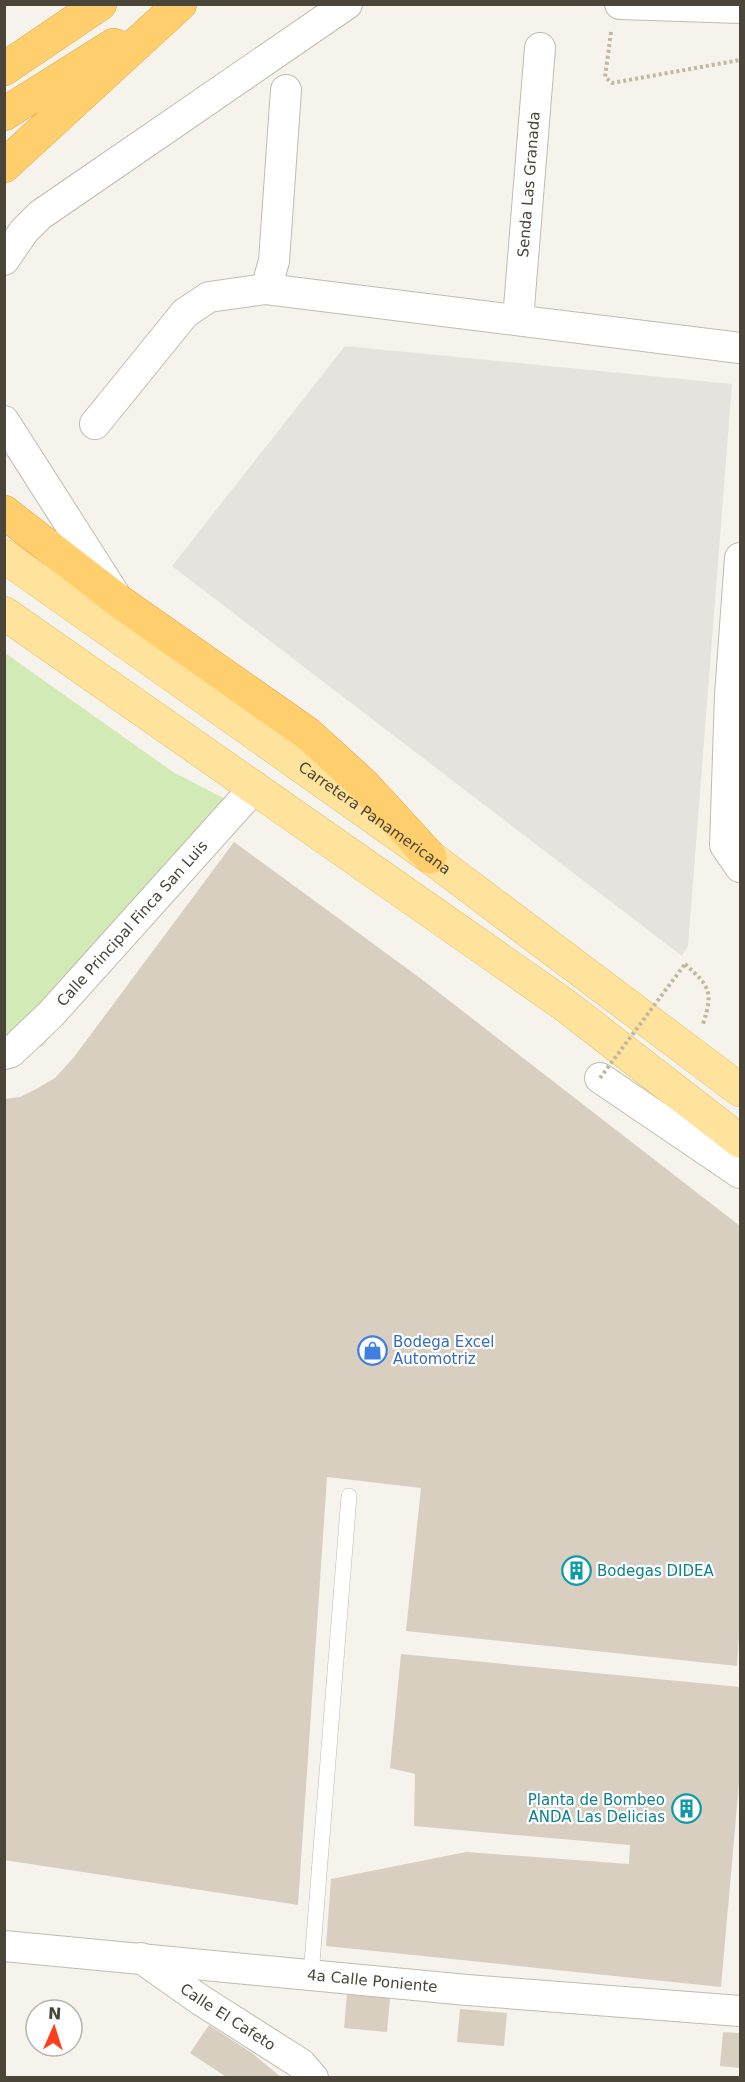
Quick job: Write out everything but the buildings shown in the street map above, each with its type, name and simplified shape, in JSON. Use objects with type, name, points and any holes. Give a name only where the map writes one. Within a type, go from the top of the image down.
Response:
[{"type":"highway","points":[[4,69],[100,4]]},
{"type":"highway","points":[[4,114],[179,4]]},
{"type":"highway","points":[[4,166],[179,4]]},
{"type":"highway","points":[[4,512],[120,602],[308,734],[363,784],[430,857]]},
{"type":"main road","name":"Carretera Panamericana","points":[[4,556],[430,857],[741,1089]]},
{"type":"main road","points":[[4,613],[566,1006],[741,1141]]},
{"type":"street","points":[[4,260],[24,231],[40,215],[347,4]]},
{"type":"street","points":[[616,15],[741,8]]},
{"type":"street","name":"Senda Las Granada","points":[[518,320],[540,48]]},
{"type":"street","points":[[266,289],[274,261],[286,90]]},
{"type":"street","points":[[95,424],[185,313],[209,297],[266,289],[741,348]]},
{"type":"street","points":[[4,422],[120,602]]},
{"type":"street","points":[[733,856],[735,696],[741,558]]},
{"type":"street","name":"Calle Principal Finca San Luis","points":[[4,1054],[11,1052],[51,1014],[255,787]]},
{"type":"street","points":[[600,1078],[741,1173]]},
{"type":"street","name":"4a Calle Poniente","points":[[4,1946],[140,1957],[311,1975],[741,2011]]},
{"type":"street","name":"Calle El Cafeto","points":[[140,1957],[199,1999],[301,2064],[313,2078]]},
{"type":"lane","points":[[311,1975],[349,1496]]},
{"type":"path","points":[[616,15],[605,77],[612,82],[741,60]]},
{"type":"path","points":[[600,1078],[685,964],[706,982],[710,995],[703,1024],[707,1029]]},
{"type":"shaded area","points":[[345,346],[732,384],[688,946],[682,956],[172,566]]},
{"type":"green space","points":[[5,653],[173,772],[227,800],[43,1046],[5,1060]]},
{"type":"place","name":"Bodega Excel Automotriz","points":[[372,1351]]},
{"type":"place","name":"Bodegas DIDEA","points":[[576,1571]]},
{"type":"place","name":"Planta de Bombeo ANDA Las Delicias","points":[[686,1809]]}]
